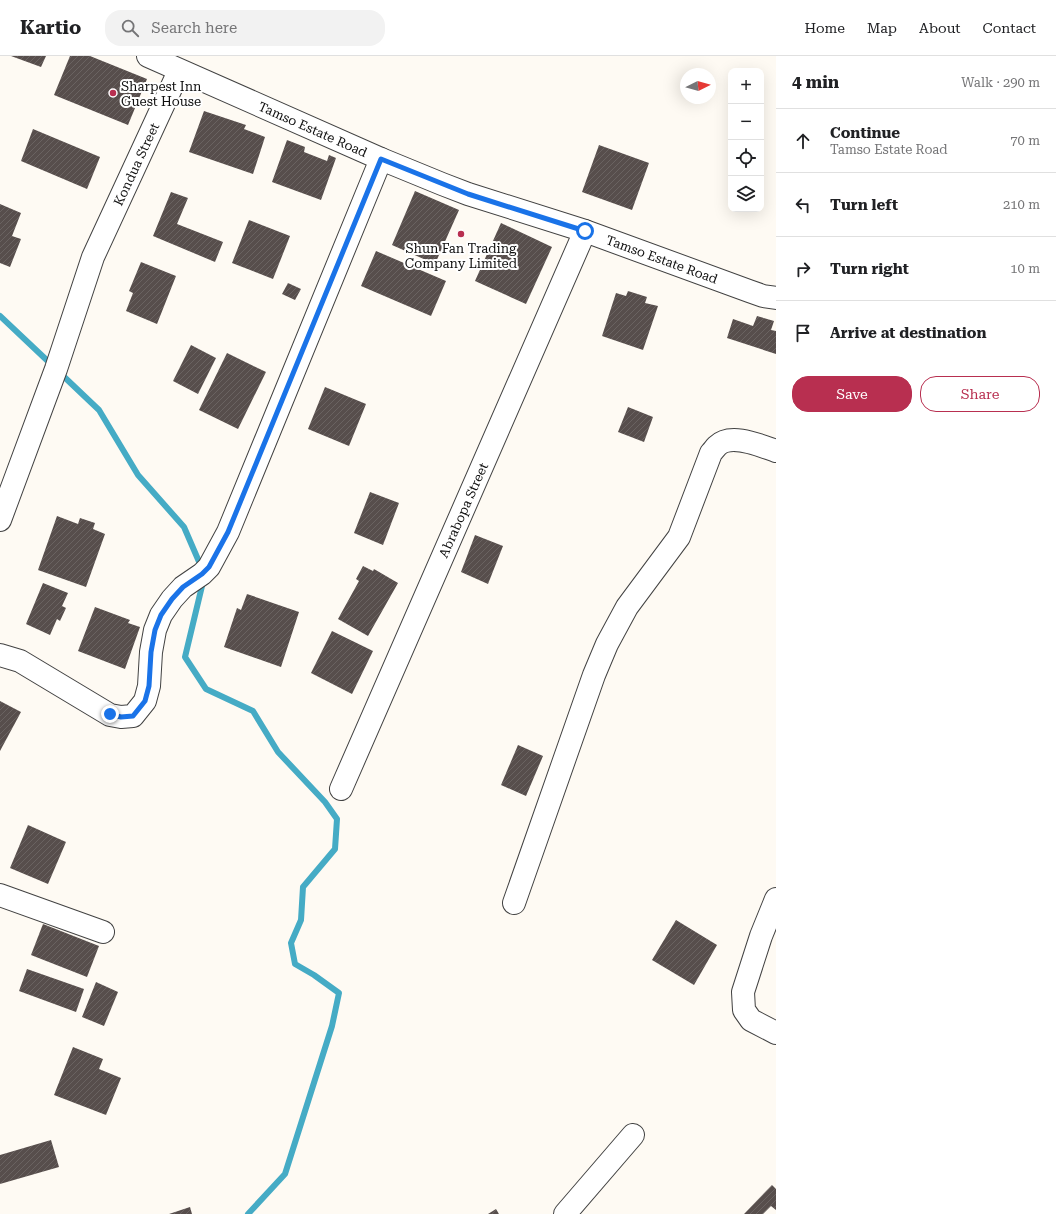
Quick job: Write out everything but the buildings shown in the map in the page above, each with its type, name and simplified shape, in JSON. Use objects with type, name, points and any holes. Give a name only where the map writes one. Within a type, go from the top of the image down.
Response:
[{"type":"street","name":"Tamso Estate Road","points":[[148,56],[381,159],[468,194],[585,231],[748,291],[763,296],[776,298]]},
{"type":"street","name":"Kondua Street","points":[[0,520],[56,369],[93,257],[179,71]]},
{"type":"street","points":[[0,655],[20,661],[110,714],[121,717],[133,716],[145,701],[149,686],[151,652],[155,630],[161,615],[172,599],[183,587],[202,574],[209,567],[228,532],[381,159]]},
{"type":"street","name":"Abrabopa Street","points":[[341,789],[585,231]]},
{"type":"street","points":[[514,903],[594,675],[607,644],[627,607],[679,537],[711,453],[718,445],[736,440],[748,442],[776,451]]},
{"type":"street","points":[[0,895],[103,932]]},
{"type":"street","points":[[776,898],[743,992],[744,1010],[751,1020],[776,1033]]},
{"type":"street","points":[[565,1214],[633,1135]]},
{"type":"waterway","points":[[0,316],[53,366]]},
{"type":"waterway","points":[[59,372],[99,410],[138,475],[184,527],[200,564]]},
{"type":"waterway","points":[[202,586],[185,657],[206,689],[253,711],[278,752],[325,802],[337,819],[335,849],[303,887],[301,920],[291,943],[295,964],[314,975],[339,993],[332,1026],[285,1174],[248,1214]]},
{"type":"place","name":"Sharpest Inn Guest House","points":[[113,93]]},
{"type":"place","name":"Shun Fan Trading Company Limited","points":[[461,234]]},
{"type":"route","points":[[110,714],[121,717],[133,716],[145,701],[149,686],[151,652],[155,630],[161,615],[172,599],[183,587],[202,574],[209,567],[228,532],[381,159],[468,194],[585,231]]}]
